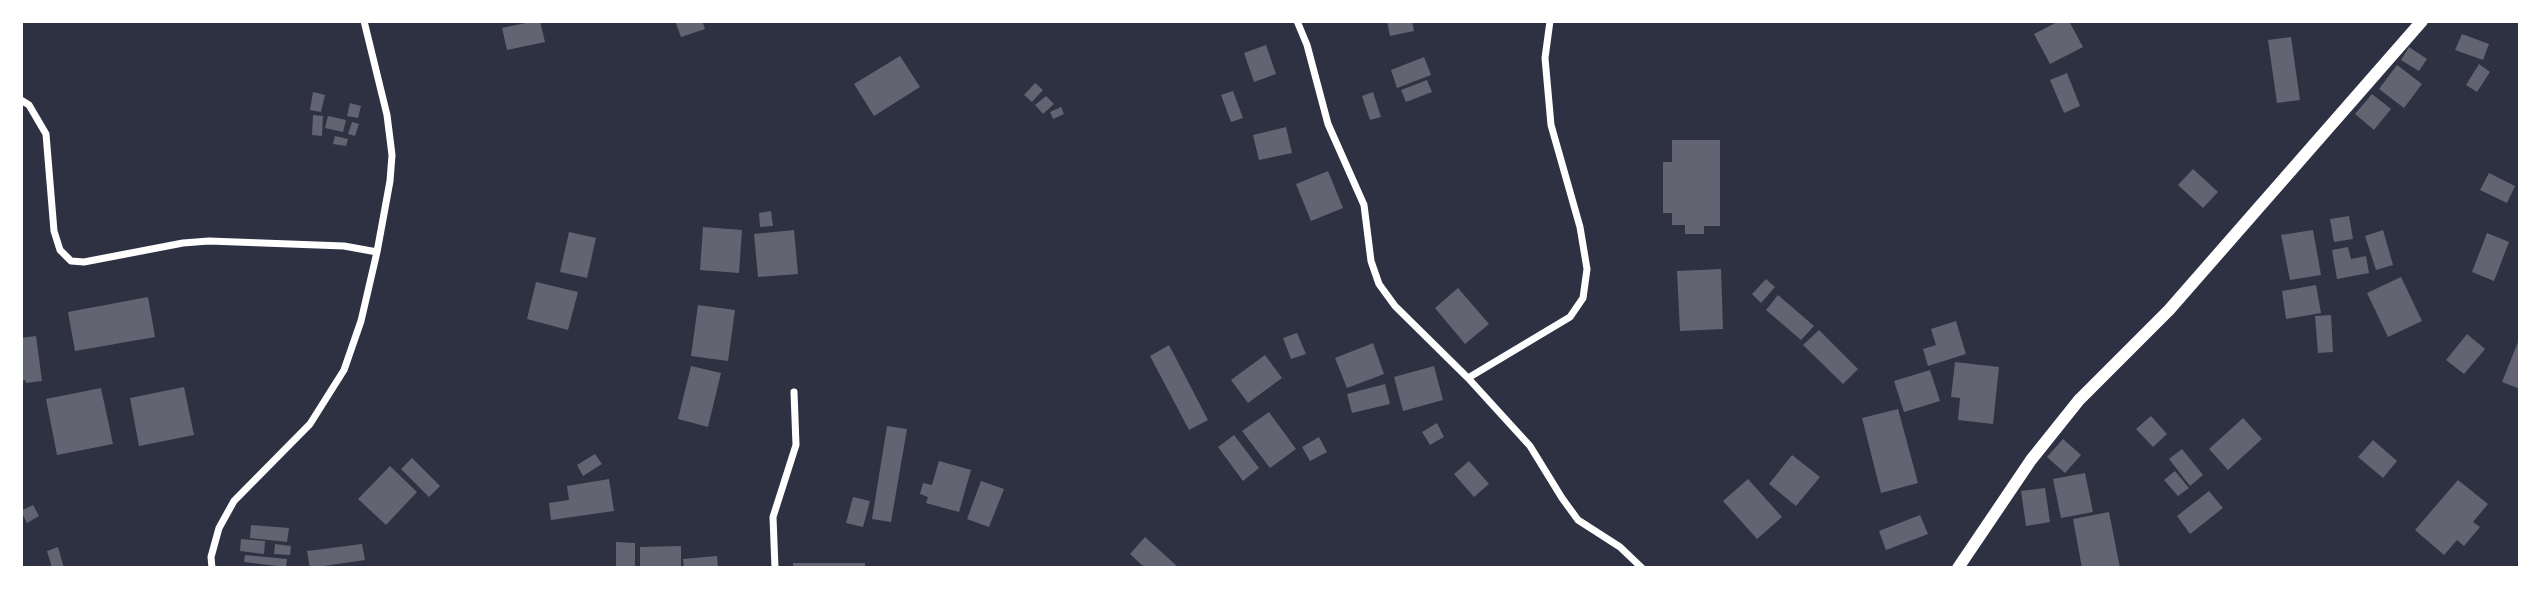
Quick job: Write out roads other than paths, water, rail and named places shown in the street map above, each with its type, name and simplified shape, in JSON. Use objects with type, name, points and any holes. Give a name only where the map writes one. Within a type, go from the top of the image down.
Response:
[{"type":"street","points":[[212,568],[211,557],[219,528],[234,501],[310,424],[344,370],[361,321],[377,252],[392,155],[387,115],[364,21]]},
{"type":"street","points":[[1297,21],[1307,45],[1328,124],[1364,205],[1371,261],[1380,284],[1395,306],[1468,378],[1530,446],[1578,520],[1620,547],[1642,568]]},
{"type":"street","points":[[1468,378],[1570,317],[1583,298],[1587,269],[1580,226],[1551,125],[1545,58],[1550,21]]},
{"type":"street","points":[[1958,568],[2031,460],[2079,400],[2169,310],[2422,21]]},
{"type":"street","points":[[21,100],[29,105],[46,134],[54,231],[60,250],[71,261],[83,262],[171,245],[209,242],[344,246],[377,252]]},
{"type":"street","points":[[775,568],[773,517],[796,445],[794,392]]}]
